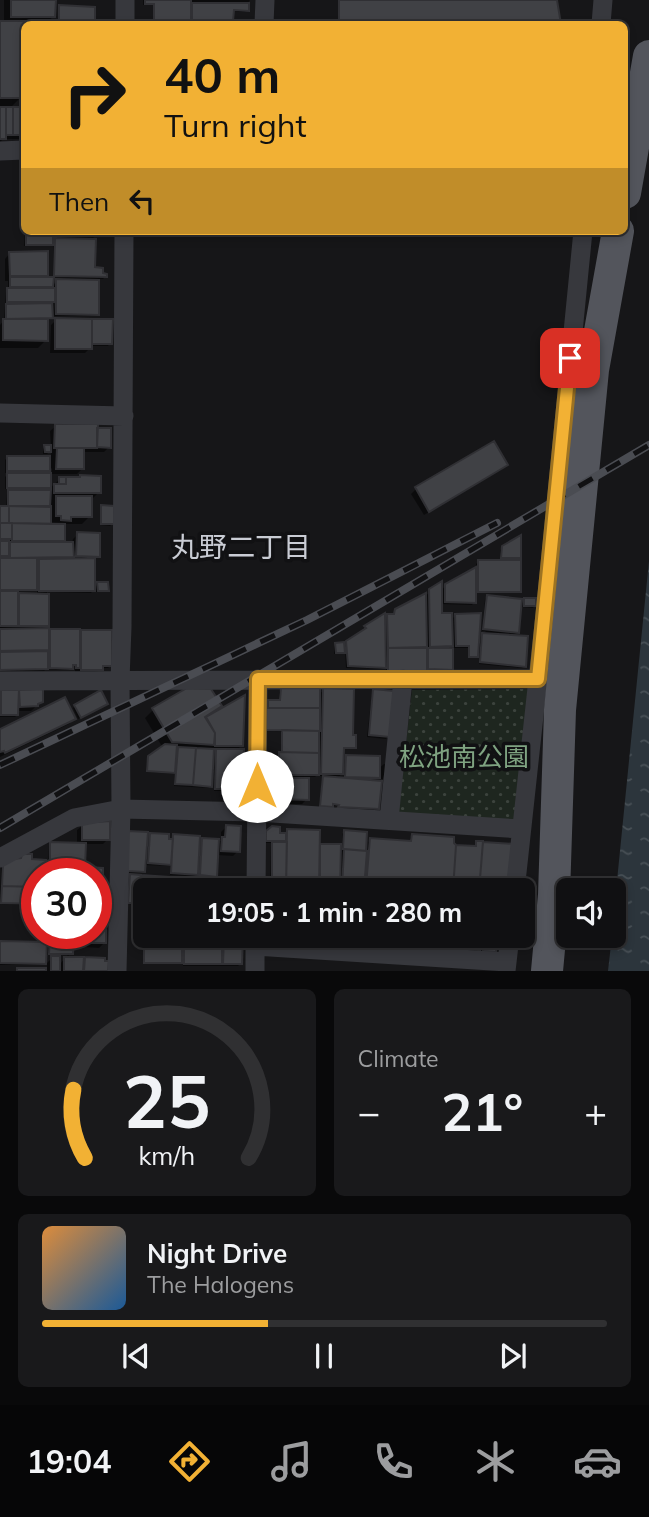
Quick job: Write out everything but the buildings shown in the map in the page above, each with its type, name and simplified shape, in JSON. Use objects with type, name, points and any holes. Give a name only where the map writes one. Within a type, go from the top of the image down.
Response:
[{"type":"main road","points":[[628,176],[649,56]]},
{"type":"main road","points":[[547,971],[554,895],[560,710],[593,370],[617,235]]},
{"type":"street","points":[[125,0],[125,21]]},
{"type":"street","points":[[264,21],[265,0]]},
{"type":"street","points":[[601,21],[603,0]]},
{"type":"street","points":[[0,151],[21,150]]},
{"type":"street","points":[[117,971],[121,809],[124,235]]},
{"type":"street","points":[[516,878],[583,235]]},
{"type":"street","points":[[0,413],[124,416]]},
{"type":"street","points":[[256,878],[258,679]]},
{"type":"street","points":[[388,820],[403,679]]},
{"type":"street","points":[[0,681],[538,679]]},
{"type":"street","points":[[0,858],[74,818],[121,809],[257,812],[522,829]]},
{"type":"street","points":[[254,971],[255,948]]},
{"type":"street","points":[[326,948],[507,966],[509,948]]},
{"type":"green space","name":"松池南公園","points":[[528,689],[518,822],[398,814],[412,690]]},
{"type":"water","points":[[649,561],[649,971],[608,971],[611,948],[626,948],[626,878],[617,878]]},
{"type":"railway","points":[[0,828],[649,445]]},
{"type":"railway","points":[[0,765],[307,620],[497,523]]},
{"type":"district","name":"丸野二丁目","points":[[241,546]]},
{"type":"route","points":[[257,786],[258,679],[538,679],[570,358]]}]
